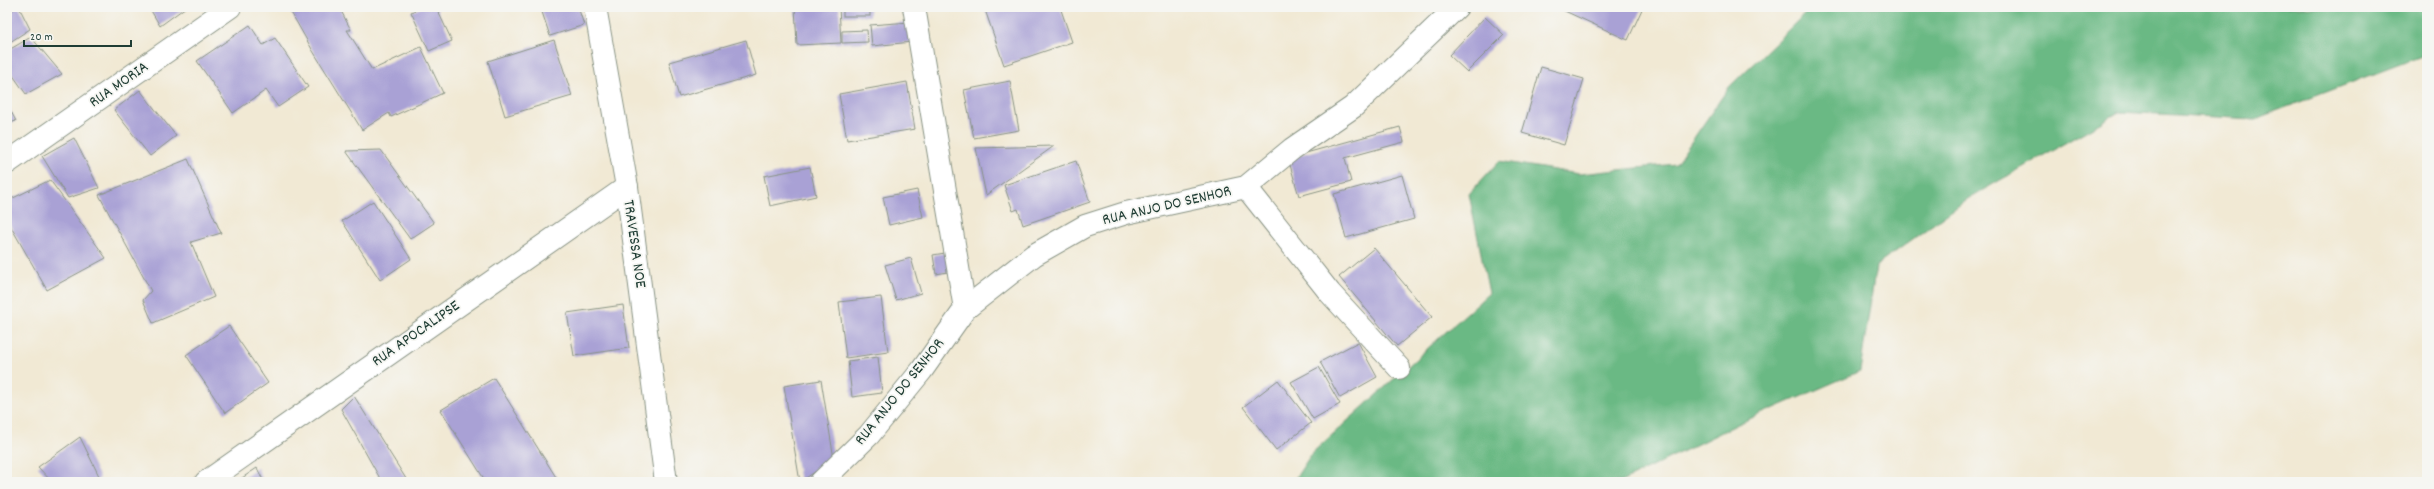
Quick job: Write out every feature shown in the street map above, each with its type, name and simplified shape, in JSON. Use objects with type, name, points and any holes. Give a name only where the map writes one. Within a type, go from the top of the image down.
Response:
[{"type":"street","name":"RUA MORIA","points":[[7,163],[230,7]]},
{"type":"street","name":"TRAVESSA NOE","points":[[595,7],[627,187],[666,482]]},
{"type":"street","points":[[914,7],[965,309]]},
{"type":"street","name":"RUA ANJO DO SENHOR","points":[[821,482],[869,435],[922,370],[965,309],[1034,255],[1085,226],[1126,213],[1246,187],[1292,149],[1353,107],[1457,7]]},
{"type":"street","name":"RUA APOCALIPSE","points":[[206,482],[627,187]]},
{"type":"street","points":[[1246,187],[1330,293],[1399,368]]},
{"type":"green space","points":[[1812,7],[2427,7],[2427,54],[2255,119],[2119,112],[1969,198],[1876,266],[1860,371],[1740,423],[1621,482],[1293,482],[1312,453],[1489,293],[1469,194],[1499,161],[1579,174],[1676,164],[1729,87]]},
{"type":"building","points":[[19,7],[30,29],[7,44],[7,12]]},
{"type":"building","points":[[149,7],[186,7],[160,26]]},
{"type":"building","points":[[288,7],[339,7],[351,30],[347,30],[372,70],[421,47],[443,93],[391,117],[389,113],[362,130],[313,51]]},
{"type":"building","points":[[422,7],[436,7],[452,41],[429,51],[411,12]]},
{"type":"building","points":[[546,7],[578,7],[584,25],[550,36],[541,9]]},
{"type":"building","points":[[795,7],[839,7],[841,43],[797,45]]},
{"type":"building","points":[[843,7],[870,7],[870,16],[843,16]]},
{"type":"building","points":[[984,7],[1060,7],[1072,42],[1004,65]]},
{"type":"building","points":[[1556,7],[1643,7],[1628,40]]},
{"type":"building","points":[[1485,17],[1504,35],[1467,72],[1449,55]]},
{"type":"building","points":[[910,22],[912,42],[872,46],[870,25]]},
{"type":"building","points":[[250,25],[263,45],[275,38],[308,87],[278,107],[266,90],[233,113],[197,61]]},
{"type":"building","points":[[867,30],[868,42],[842,43],[842,31]]},
{"type":"building","points":[[31,37],[62,74],[26,94],[7,67],[7,51]]},
{"type":"building","points":[[554,40],[572,96],[505,116],[488,61]]},
{"type":"building","points":[[746,40],[756,75],[679,97],[669,62]]},
{"type":"building","points":[[1541,67],[1584,79],[1564,145],[1522,133]]},
{"type":"building","points":[[1010,81],[1019,130],[974,138],[964,90]]},
{"type":"building","points":[[907,82],[915,129],[847,140],[839,94]]},
{"type":"building","points":[[140,90],[176,136],[150,156],[114,110]]},
{"type":"building","points":[[7,104],[16,121],[7,124]]},
{"type":"building","points":[[1400,127],[1404,142],[1345,158],[1351,182],[1299,196],[1288,158]]},
{"type":"building","points":[[74,138],[99,188],[68,198],[42,156]]},
{"type":"building","points":[[1054,146],[986,195],[976,148]]},
{"type":"building","points":[[381,150],[434,223],[410,239],[346,151]]},
{"type":"building","points":[[188,159],[221,233],[191,242],[214,297],[153,323],[143,300],[151,291],[99,195]]},
{"type":"building","points":[[1076,161],[1090,202],[1023,225],[1018,209],[1013,211],[1004,185]]},
{"type":"building","points":[[810,167],[816,196],[770,206],[764,176]]},
{"type":"building","points":[[1402,175],[1414,219],[1346,238],[1334,194]]},
{"type":"building","points":[[50,180],[106,258],[47,290],[7,220],[7,201]]},
{"type":"building","points":[[917,190],[923,217],[889,225],[883,197]]},
{"type":"building","points":[[373,201],[411,259],[380,280],[342,221]]},
{"type":"building","points":[[1374,248],[1432,317],[1397,346],[1339,277]]},
{"type":"building","points":[[951,252],[954,271],[936,274],[933,255]]},
{"type":"building","points":[[911,258],[921,293],[896,300],[885,265]]},
{"type":"building","points":[[881,297],[888,352],[846,358],[839,302]]},
{"type":"building","points":[[623,305],[629,348],[574,356],[567,313]]},
{"type":"building","points":[[229,326],[268,383],[225,413],[186,355]]},
{"type":"building","points":[[1358,342],[1377,377],[1340,398],[1320,362]]},
{"type":"building","points":[[878,357],[882,393],[852,397],[848,361]]},
{"type":"building","points":[[1319,367],[1340,404],[1313,419],[1291,382]]},
{"type":"building","points":[[494,378],[559,482],[486,482],[441,410]]},
{"type":"building","points":[[821,380],[834,459],[800,482],[784,386]]},
{"type":"building","points":[[1278,380],[1311,423],[1276,450],[1243,407]]},
{"type":"building","points":[[354,396],[408,482],[382,482],[341,409]]},
{"type":"building","points":[[80,437],[100,478],[95,482],[52,482],[38,467]]},
{"type":"building","points":[[257,468],[264,482],[236,482]]}]
